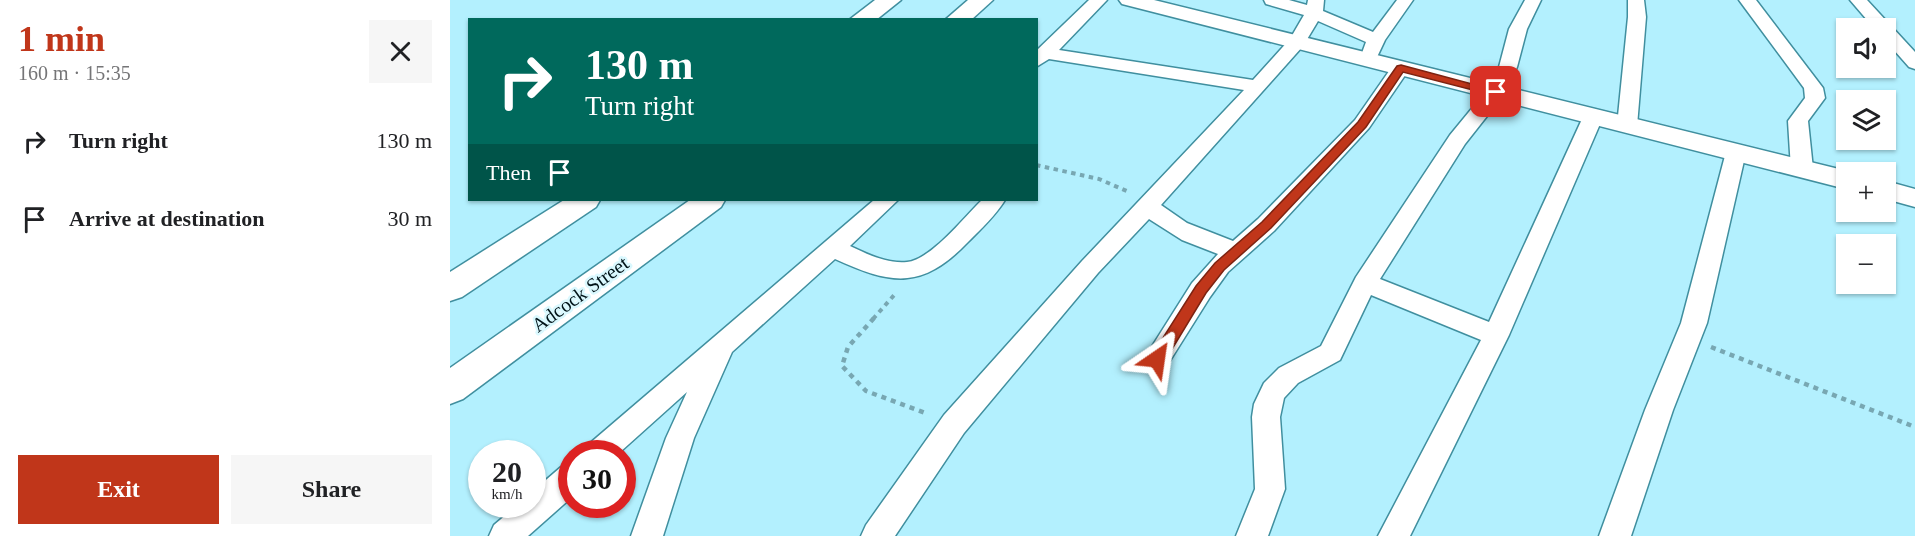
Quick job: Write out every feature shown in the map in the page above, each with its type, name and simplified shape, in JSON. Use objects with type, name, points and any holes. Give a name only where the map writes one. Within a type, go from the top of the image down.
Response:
[{"type":"main road","points":[[863,18],[890,0]]},
{"type":"main road","points":[[959,18],[982,0]]},
{"type":"main road","points":[[450,288],[583,201]]},
{"type":"main road","name":"Adcock Street","points":[[450,388],[709,201]]},
{"type":"street","points":[[1041,58],[1099,0]]},
{"type":"street","points":[[1129,0],[1296,42],[1372,50]]},
{"type":"street","points":[[1272,0],[1315,6],[1372,50],[1401,68],[1836,178]]},
{"type":"street","points":[[1372,50],[1405,0]]},
{"type":"street","points":[[1252,536],[1270,492],[1271,465],[1265,414],[1269,400],[1283,380],[1322,361],[1331,354],[1365,283],[1457,140],[1496,92],[1508,67],[1518,29],[1533,0]]},
{"type":"street","points":[[1627,126],[1637,17],[1636,0]]},
{"type":"street","points":[[1748,0],[1813,88],[1815,98],[1798,121],[1802,169]]},
{"type":"street","points":[[1858,0],[1915,63]]},
{"type":"street","points":[[877,536],[954,424],[1090,267],[1149,207],[1296,42],[1315,6]]},
{"type":"street","points":[[1041,58],[1257,87]]},
{"type":"street","points":[[1157,359],[1201,290],[1220,266],[1238,252],[1362,124],[1401,68]]},
{"type":"street","points":[[1394,536],[1496,336],[1593,117]]},
{"type":"street","points":[[1615,536],[1688,337],[1708,273],[1736,152]]},
{"type":"street","points":[[1896,193],[1915,198]]},
{"type":"street","points":[[614,440],[886,201]]},
{"type":"street","points":[[832,248],[878,265],[907,271],[925,266],[992,201]]},
{"type":"street","points":[[1149,207],[1160,218],[1196,237],[1238,252]]},
{"type":"street","points":[[1365,283],[1496,336]]},
{"type":"street","points":[[646,536],[680,438],[723,345]]},
{"type":"street","points":[[505,536],[558,489]]},
{"type":"path","points":[[1038,165],[1100,179],[1134,193],[1149,207]]},
{"type":"path","points":[[907,271],[902,286],[848,346],[842,366],[866,391],[954,424]]},
{"type":"path","points":[[1688,337],[1915,427]]},
{"type":"route","points":[[1157,359],[1201,290],[1220,266],[1266,225],[1362,124],[1401,68],[1496,92]]}]
